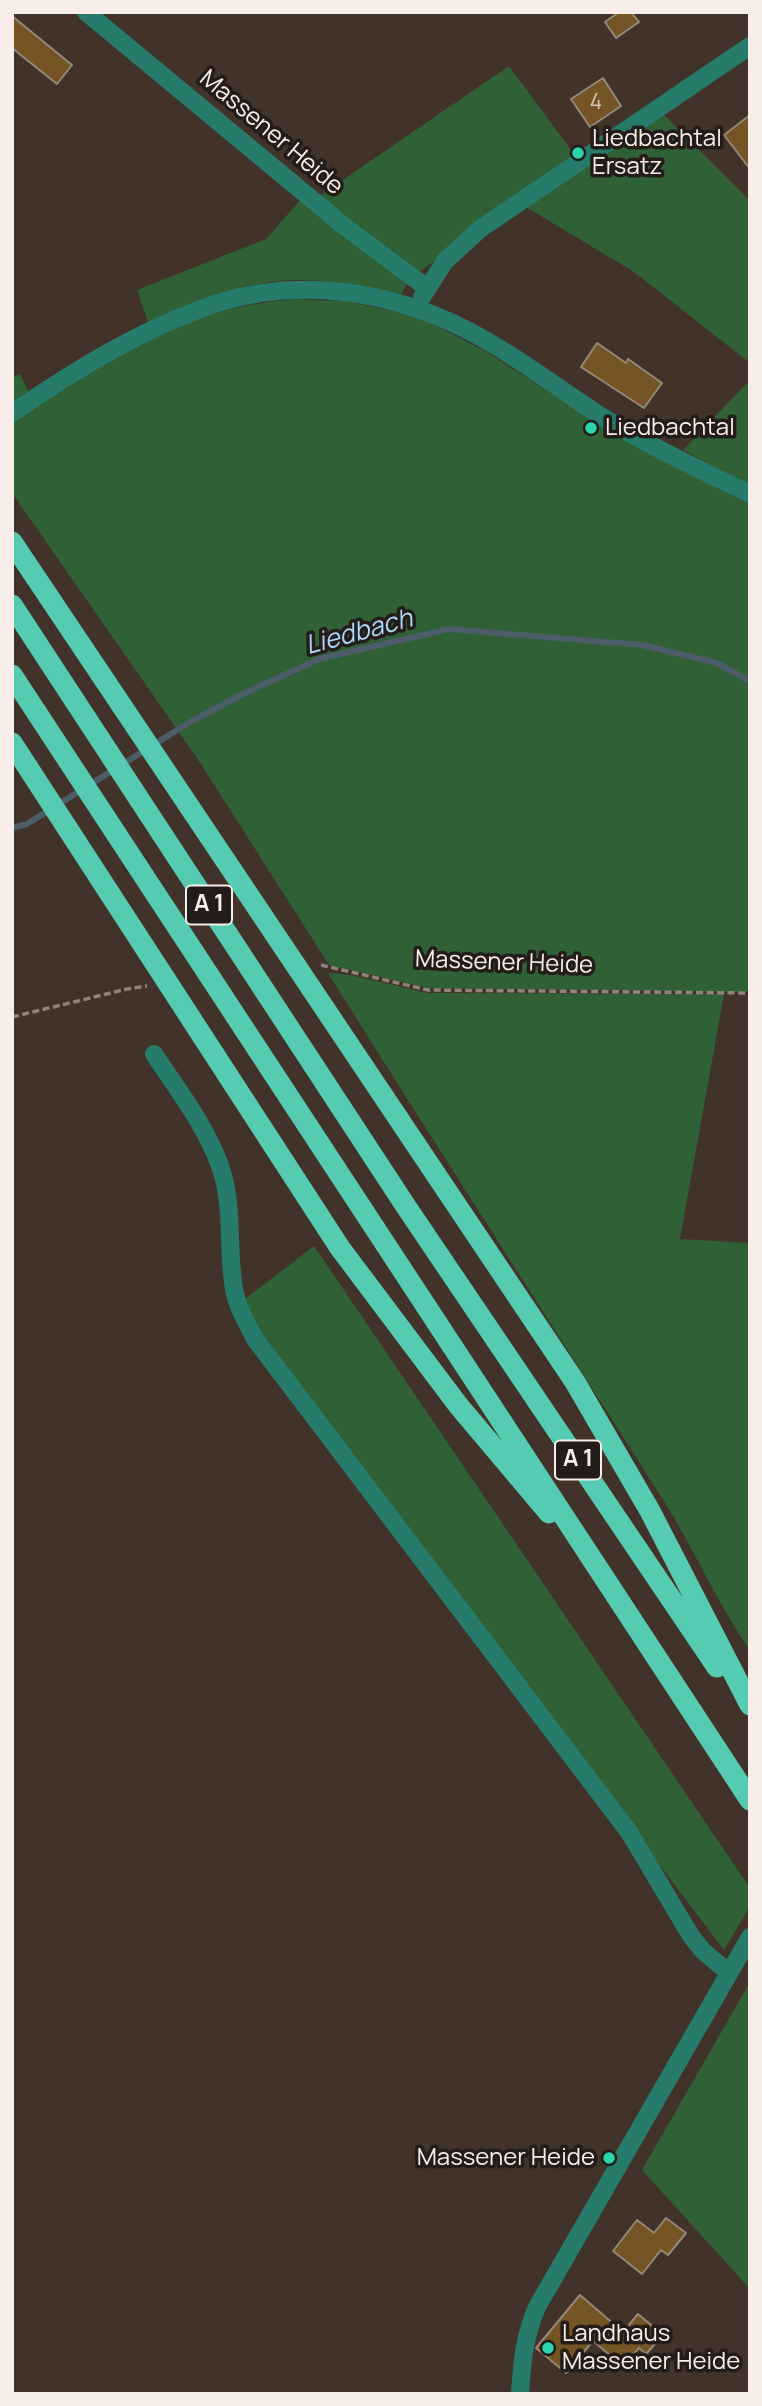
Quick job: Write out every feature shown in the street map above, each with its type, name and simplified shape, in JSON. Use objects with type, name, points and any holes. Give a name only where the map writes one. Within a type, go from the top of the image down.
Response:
[{"type":"highway","points":[[12,542],[575,1382],[650,1511],[750,1705]]},
{"type":"highway","name":"A 1","points":[[12,605],[405,1205],[750,1715]]},
{"type":"highway","name":"A 1","points":[[12,675],[746,1794]]},
{"type":"highway","points":[[12,743],[340,1248],[458,1405],[607,1581]]},
{"type":"street","name":"Massener Heide","points":[[86,12],[344,226],[427,288]]},
{"type":"street","points":[[418,309],[427,288],[445,261],[480,229],[750,46]]},
{"type":"street","points":[[12,413],[108,352],[152,329],[218,303],[262,293],[317,290],[364,295],[418,309],[465,330],[517,360],[612,422],[750,494]]},
{"type":"street","points":[[154,1054],[206,1135],[221,1167],[228,1209],[234,1289],[240,1311],[255,1339],[629,1832],[691,1936],[703,1951],[729,1973]]},
{"type":"street","points":[[520,2394],[526,2332],[537,2307],[750,1937]]},
{"type":"path","name":"Massener Heide","points":[[316,964],[428,990],[750,993]]},
{"type":"path","points":[[12,1017],[154,985]]},
{"type":"green space","points":[[509,66],[577,158],[415,275],[315,199]]},
{"type":"green space","points":[[661,112],[750,201],[750,363],[634,272],[526,207]]},
{"type":"green space","points":[[302,198],[409,281],[401,294],[321,281],[274,281],[237,289],[148,322],[137,290],[266,239]]},
{"type":"green space","points":[[293,299],[345,301],[417,316],[485,351],[607,429],[750,503],[750,992],[428,988],[329,965],[199,761],[12,493],[12,423],[87,375],[165,333],[229,310]]},
{"type":"green space","points":[[20,374],[29,392],[12,402],[12,377]]},
{"type":"green space","points":[[750,380],[750,486],[683,450]]},
{"type":"green space","points":[[328,973],[351,975],[428,993],[724,994],[680,1239],[750,1243],[750,1650],[726,1613],[662,1498]]},
{"type":"green space","points":[[314,1246],[750,1888],[750,1906],[724,1950],[262,1340],[245,1299]]},
{"type":"green space","points":[[750,1982],[750,2289],[642,2170]]},
{"type":"building","points":[[619,12],[631,12],[639,22],[616,38],[605,22]]},
{"type":"building","points":[[12,16],[72,65],[57,84],[12,48]]},
{"type":"building","points":[[603,78],[621,106],[590,127],[571,99]]},
{"type":"building","points":[[750,115],[750,169],[724,135]]},
{"type":"building","points":[[597,343],[626,363],[628,359],[662,383],[644,408],[581,367]]},
{"type":"building","points":[[666,2218],[686,2233],[668,2255],[661,2250],[642,2274],[613,2251],[637,2220],[654,2233]]},
{"type":"building","points":[[580,2295],[623,2332],[638,2314],[663,2335],[646,2354],[639,2348],[623,2366],[593,2341],[566,2373],[536,2348]]},
{"type":"waterway","name":"Liedbach","points":[[12,828],[27,824],[190,722],[319,659],[449,629],[642,645],[717,663],[750,681]]},
{"type":"place","name":"Liedbachtal Ersatz","points":[[578,153]]},
{"type":"place","name":"Liedbachtal","points":[[591,428]]},
{"type":"place","name":"Massener Heide","points":[[609,2158]]},
{"type":"place","name":"Landhaus Massener Heide","points":[[548,2348]]}]
